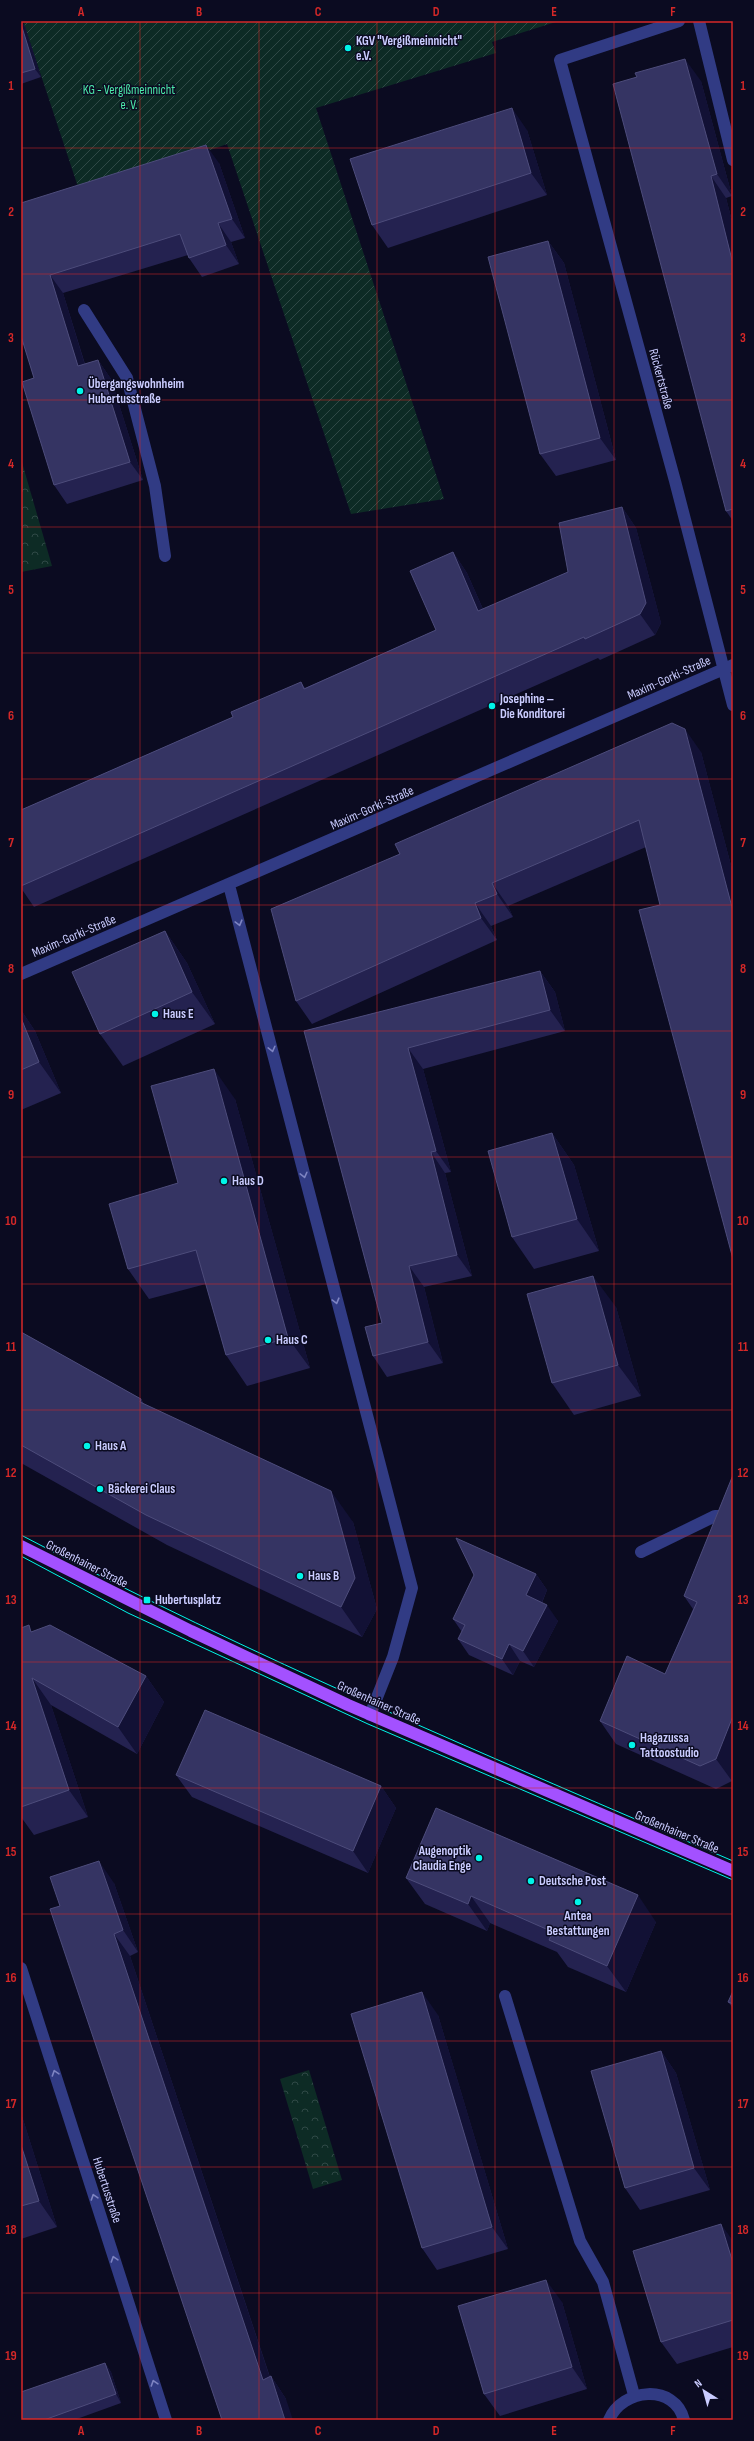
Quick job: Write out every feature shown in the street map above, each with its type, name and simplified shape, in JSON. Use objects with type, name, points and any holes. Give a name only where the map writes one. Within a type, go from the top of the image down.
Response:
[{"type":"main road","name":"Großenhainer Straße","points":[[21,1546],[191,1631],[370,1714],[733,1871]]},
{"type":"street","name":"Rückertstraße","points":[[679,21],[560,60],[675,481],[728,667],[733,706]]},
{"type":"street","points":[[699,21],[733,160]]},
{"type":"street","points":[[84,310],[127,378],[156,486],[166,556]]},
{"type":"street","name":"Maxim-Gorki-Straße","points":[[21,974],[229,885],[728,667]]},
{"type":"street","points":[[229,885],[412,1588],[393,1657],[370,1714]]},
{"type":"street","points":[[641,1552],[715,1516],[733,1516]]},
{"type":"street","name":"Hubertusstraße","points":[[21,1968],[166,2420]]},
{"type":"street","points":[[505,1996],[580,2241],[603,2282],[634,2395]]},
{"type":"street","points":[[609,2420],[615,2409],[634,2395],[649,2393],[663,2397],[675,2405],[684,2420]]},
{"type":"green space","name":"KG - Vergißmeinnicht e. V.","points":[[23,21],[559,21],[492,42],[496,53],[316,108],[444,499],[351,514],[227,144],[81,196]]},
{"type":"green space","points":[[21,459],[52,566],[21,572]]},
{"type":"green space","points":[[309,2070],[342,2180],[313,2189],[280,2079]]},
{"type":"building","points":[[21,24],[35,69],[21,73]]},
{"type":"building","points":[[685,59],[717,174],[711,176],[733,264],[733,509],[726,511],[613,84],[637,77],[635,73]]},
{"type":"building","points":[[512,108],[531,173],[372,225],[350,159]]},
{"type":"building","points":[[206,145],[232,219],[218,223],[226,245],[189,258],[180,234],[50,275],[78,366],[98,360],[130,462],[54,485],[22,382],[34,378],[21,336],[21,203]]},
{"type":"building","points":[[548,241],[600,438],[540,454],[488,257]]},
{"type":"building","points":[[622,507],[646,603],[640,614],[585,639],[584,637],[21,886],[21,810],[233,717],[231,712],[301,682],[304,689],[436,630],[410,571],[453,552],[478,611],[568,572],[559,523]]},
{"type":"building","points":[[672,723],[685,729],[733,911],[733,1259],[639,910],[660,905],[639,820],[492,883],[497,894],[475,903],[481,918],[296,1001],[271,909],[400,854],[395,844]]},
{"type":"building","points":[[165,931],[192,992],[100,1034],[72,972]]},
{"type":"building","points":[[540,971],[550,1010],[408,1048],[436,1151],[431,1152],[457,1255],[409,1266],[428,1342],[373,1356],[365,1327],[382,1323],[304,1031]]},
{"type":"building","points":[[21,1018],[39,1062],[21,1070]]},
{"type":"building","points":[[214,1069],[288,1338],[226,1355],[196,1250],[128,1269],[109,1204],[178,1183],[151,1086]]},
{"type":"building","points":[[552,1133],[577,1219],[512,1237],[488,1151]]},
{"type":"building","points":[[593,1276],[618,1365],[552,1383],[527,1294]]},
{"type":"building","points":[[21,1332],[141,1399],[140,1402],[331,1491],[355,1578],[341,1607],[146,1515],[21,1445]]},
{"type":"building","points":[[733,1475],[733,1716],[716,1759],[700,1766],[600,1721],[627,1656],[665,1674],[697,1602],[684,1596]]},
{"type":"building","points":[[456,1538],[536,1574],[526,1595],[547,1605],[523,1651],[509,1644],[502,1659],[458,1639],[465,1625],[453,1619],[474,1575]]},
{"type":"building","points":[[29,1625],[31,1632],[50,1625],[146,1676],[118,1727],[32,1678],[69,1790],[21,1807],[21,1628]]},
{"type":"building","points":[[205,1710],[381,1786],[353,1851],[176,1775]]},
{"type":"building","points":[[436,1808],[638,1895],[607,1966],[549,1940],[553,1932],[471,1896],[468,1904],[406,1878]]},
{"type":"building","points":[[99,1861],[123,1930],[114,1934],[263,2380],[271,2376],[285,2420],[222,2420],[50,1909],[60,1906],[50,1877]]},
{"type":"building","points":[[733,1991],[733,2004],[728,2002]]},
{"type":"building","points":[[422,1992],[492,2227],[422,2248],[351,2014]]},
{"type":"building","points":[[661,2051],[694,2168],[625,2188],[591,2071]]},
{"type":"building","points":[[21,2145],[39,2201],[21,2206]]},
{"type":"building","points":[[721,2224],[733,2263],[733,2320],[661,2342],[633,2251]]},
{"type":"building","points":[[546,2280],[572,2367],[484,2394],[458,2306]]},
{"type":"building","points":[[105,2363],[116,2394],[44,2420],[21,2420],[21,2392]]},
{"type":"tram line","points":[[21,1535],[108,1580],[285,1665],[463,1745],[733,1861]]},
{"type":"tram line","points":[[21,1556],[128,1613],[368,1724],[733,1880]]},
{"type":"place","name":"KGV \"Vergißmeinnicht\" e.V.","points":[[348,48]]},
{"type":"place","name":"Übergangswohnheim Hubertusstraße","points":[[80,391]]},
{"type":"place","name":"Josephine – Die Konditorei","points":[[492,706]]},
{"type":"place","name":"Haus E","points":[[155,1014]]},
{"type":"place","name":"Haus D","points":[[224,1181]]},
{"type":"place","name":"Haus C","points":[[268,1340]]},
{"type":"place","name":"Haus A","points":[[87,1446]]},
{"type":"place","name":"Bäckerei Claus","points":[[100,1489]]},
{"type":"place","name":"Haus B","points":[[300,1576]]},
{"type":"place","name":"Hubertusplatz","points":[[147,1600]]},
{"type":"place","name":"Hagazussa Tattoostudio","points":[[632,1745]]},
{"type":"place","name":"Augenoptik Claudia Enge","points":[[479,1858]]},
{"type":"place","name":"Deutsche Post","points":[[531,1881]]},
{"type":"place","name":"Antea Bestattungen","points":[[578,1902]]}]
